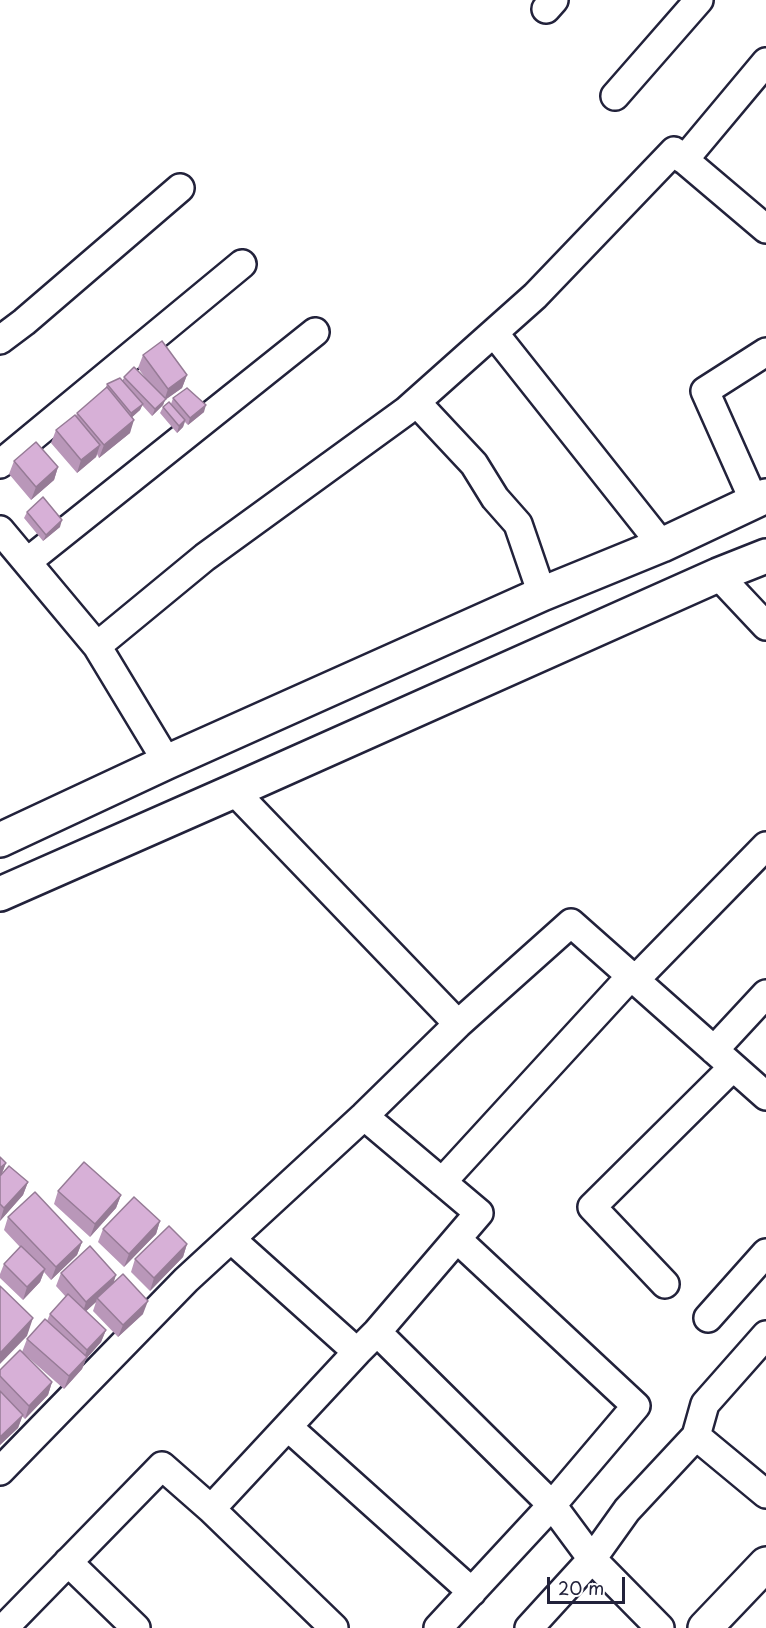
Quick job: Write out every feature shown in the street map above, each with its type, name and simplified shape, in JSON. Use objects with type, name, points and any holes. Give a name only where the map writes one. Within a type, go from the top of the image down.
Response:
[{"type":"street","points":[[615,96],[699,0]]},
{"type":"street","points":[[684,160],[766,62]]},
{"type":"street","points":[[97,646],[205,558],[406,411],[535,296],[674,151],[762,218]]},
{"type":"street","points":[[0,340],[180,188]]},
{"type":"street","points":[[0,464],[242,264]]},
{"type":"street","points":[[27,562],[315,332]]},
{"type":"street","points":[[494,333],[662,545]]},
{"type":"street","points":[[0,840],[167,762],[542,594],[662,545],[760,499],[705,391],[766,352]]},
{"type":"street","points":[[416,402],[474,464],[495,498],[518,524],[542,594]]},
{"type":"street","points":[[0,530],[97,646],[167,762]]},
{"type":"street","points":[[0,894],[718,575],[766,556]]},
{"type":"street","points":[[718,575],[766,626]]},
{"type":"street","points":[[234,791],[458,1024]]},
{"type":"street","points":[[442,1182],[633,978],[766,846]]},
{"type":"street","points":[[0,1471],[186,1280],[364,1116],[458,1024],[571,923],[766,1096]]},
{"type":"street","points":[[665,1284],[592,1207],[723,1058],[766,994]]},
{"type":"street","points":[[211,1509],[377,1332],[479,1214],[364,1116]]},
{"type":"street","points":[[231,1239],[357,1352]]},
{"type":"street","points":[[438,1628],[552,1504],[636,1406],[457,1239]]},
{"type":"street","points":[[708,1318],[766,1253]]},
{"type":"street","points":[[377,1332],[552,1504],[592,1559],[660,1628]]},
{"type":"street","points":[[529,1628],[592,1559],[627,1510],[696,1436],[705,1404],[763,1346]]},
{"type":"street","points":[[288,1427],[472,1592]]},
{"type":"street","points":[[696,1436],[766,1494]]},
{"type":"street","points":[[4,1628],[162,1466],[211,1509],[334,1628]]},
{"type":"street","points":[[68,1562],[136,1628]]},
{"type":"street","points":[[711,1626],[766,1563]]},
{"type":"building","points":[[162,341],[187,375],[168,389],[143,355]]},
{"type":"building","points":[[134,367],[166,399],[155,409],[124,377]]},
{"type":"building","points":[[120,378],[143,404],[131,413],[107,384]]},
{"type":"building","points":[[107,387],[134,420],[104,445],[77,413]]},
{"type":"building","points":[[187,388],[206,405],[190,418],[173,398]]},
{"type":"building","points":[[169,402],[185,420],[179,426],[163,407]]},
{"type":"building","points":[[75,415],[100,445],[81,460],[56,430]]},
{"type":"building","points":[[36,442],[58,467],[36,487],[14,461]]},
{"type":"building","points":[[43,497],[62,520],[46,535],[27,512]]},
{"type":"building","points":[[0,1157],[6,1163],[0,1168]]},
{"type":"building","points":[[84,1162],[121,1195],[95,1224],[58,1191]]},
{"type":"building","points":[[9,1166],[28,1182],[4,1208],[0,1204],[0,1176]]},
{"type":"building","points":[[35,1192],[82,1242],[56,1267],[8,1217]]},
{"type":"building","points":[[134,1197],[160,1221],[129,1254],[103,1229]]},
{"type":"building","points":[[169,1226],[187,1244],[154,1278],[135,1259]]},
{"type":"building","points":[[21,1246],[45,1269],[27,1287],[4,1264]]},
{"type":"building","points":[[90,1246],[116,1275],[86,1302],[61,1273]]},
{"type":"building","points":[[123,1274],[148,1301],[123,1325],[97,1298]]},
{"type":"building","points":[[0,1286],[33,1318],[0,1353]]},
{"type":"building","points":[[68,1294],[106,1330],[87,1350],[50,1314]]},
{"type":"building","points":[[45,1319],[87,1357],[69,1376],[27,1339]]},
{"type":"building","points":[[20,1350],[52,1382],[29,1406],[0,1376],[0,1370]]},
{"type":"building","points":[[0,1391],[23,1415],[0,1437]]}]
